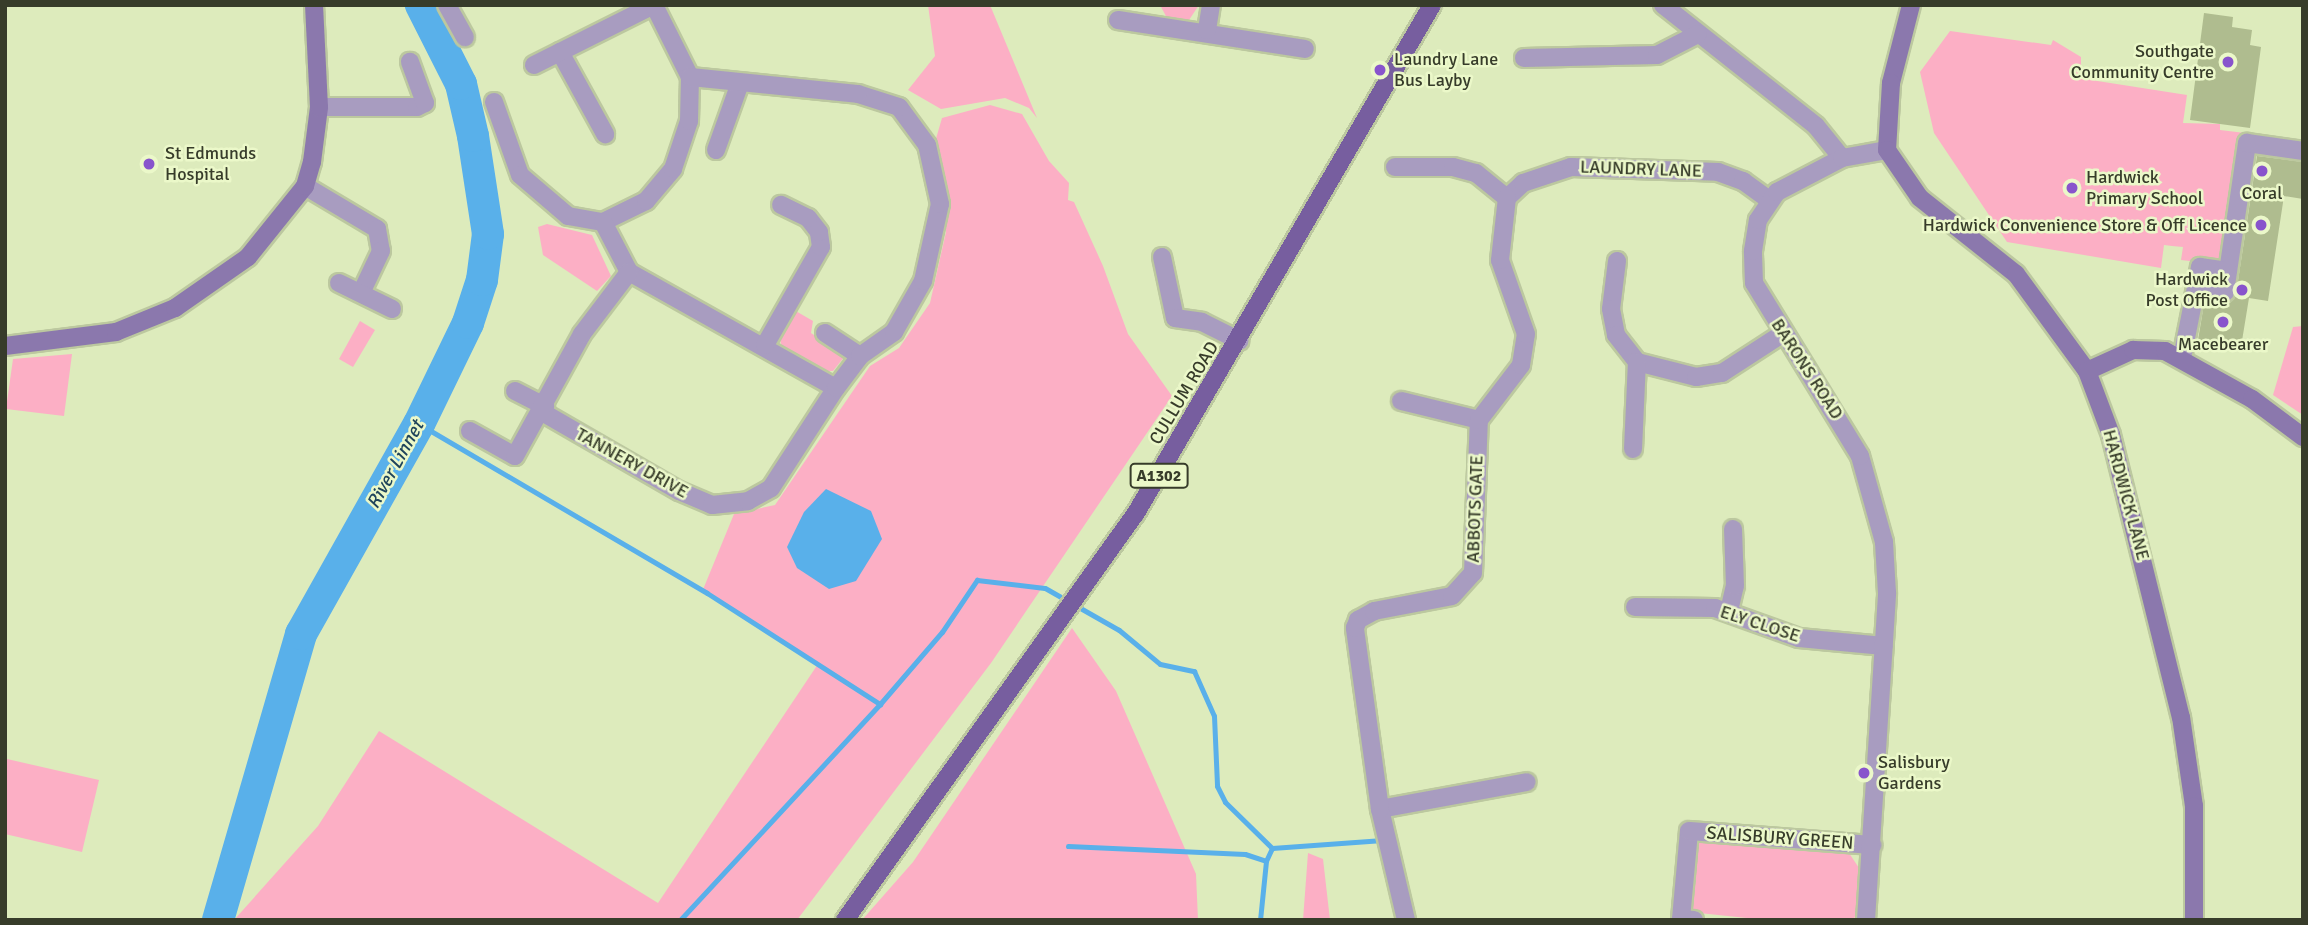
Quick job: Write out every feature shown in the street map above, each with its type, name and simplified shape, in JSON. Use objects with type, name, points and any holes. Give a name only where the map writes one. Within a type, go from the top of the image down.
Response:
[{"type":"main road","name":"CULLUM ROAD","points":[[845,920],[1077,603],[1240,341],[1433,5]]},
{"type":"street","points":[[5,346],[116,332],[175,308],[248,257],[304,186],[319,107],[314,5]]},
{"type":"street","points":[[447,5],[465,37]]},
{"type":"street","points":[[494,102],[520,175],[568,216],[603,222],[646,201],[673,169],[689,121],[690,77],[654,5],[534,65]]},
{"type":"street","points":[[1207,30],[1211,5]]},
{"type":"street","points":[[1662,5],[1816,126],[1842,158]]},
{"type":"street","points":[[1769,200],[1842,158],[1887,150],[1891,83],[1911,5]]},
{"type":"street","points":[[1118,20],[1207,30],[1305,49]]},
{"type":"street","points":[[1524,58],[1657,55],[1698,34]]},
{"type":"street","points":[[560,52],[606,134]]},
{"type":"street","points":[[319,107],[393,111],[425,103],[410,62]]},
{"type":"street","name":"TANNERY DRIVE","points":[[515,391],[712,505],[748,501],[771,488],[860,356],[894,332],[923,281],[940,204],[928,145],[899,107],[881,98],[690,77]]},
{"type":"street","points":[[716,150],[740,83]]},
{"type":"street","points":[[2182,358],[2197,289],[2225,292],[2247,143],[2303,151]]},
{"type":"street","name":"HARDWICK LANE","points":[[1887,150],[1920,198],[2016,274],[2087,371],[2111,435],[2181,717],[2194,806],[2194,920]]},
{"type":"street","points":[[1395,167],[1453,167],[1476,173],[1507,198],[1500,260],[1525,322],[1524,354],[1513,379],[1479,420],[1401,401]]},
{"type":"street","name":"LAUNDRY LANE","points":[[1507,198],[1523,183],[1571,167],[1717,172],[1744,181],[1769,200]]},
{"type":"street","points":[[304,186],[377,229],[381,251],[362,292]]},
{"type":"street","name":"BARONS ROAD","points":[[1769,200],[1758,220],[1754,283],[1782,334],[1839,416],[1875,501],[1884,542],[1884,646],[1866,920]]},
{"type":"street","points":[[765,345],[821,247],[819,232],[808,218],[780,205]]},
{"type":"street","points":[[603,222],[629,272],[765,345],[836,388]]},
{"type":"street","points":[[1161,257],[1175,318],[1202,322],[1240,341]]},
{"type":"street","points":[[1616,261],[1611,309],[1616,335],[1637,362],[1696,377],[1722,373],[1782,334]]},
{"type":"street","points":[[470,431],[515,456],[582,334],[629,272]]},
{"type":"street","points":[[339,283],[392,309]]},
{"type":"street","points":[[825,333],[860,356]]},
{"type":"street","points":[[2087,371],[2133,350],[2149,348],[2182,358],[2303,437]]},
{"type":"street","points":[[1633,449],[1637,362]]},
{"type":"street","name":"ABBOTS GATE","points":[[1406,920],[1380,809],[1355,628],[1366,614],[1452,596],[1468,583],[1479,420]]},
{"type":"street","points":[[1729,611],[1735,586],[1733,529]]},
{"type":"street","name":"ELY CLOSE","points":[[1635,607],[1729,611],[1799,638],[1884,646]]},
{"type":"street","points":[[1380,809],[1527,782]]},
{"type":"street","name":"SALISBURY GREEN","points":[[1685,919],[1689,822],[1872,845]]},
{"type":"shaded area","points":[[928,5],[990,5],[1037,118],[1029,108],[1005,98],[941,109],[908,90],[935,56]]},
{"type":"shaded area","points":[[1160,5],[1199,5],[1187,23],[1167,18]]},
{"type":"shaded area","name":"Hardwick Primary School","points":[[1950,31],[2051,45],[2053,40],[2081,57],[2081,72],[2091,80],[2187,95],[2183,123],[2220,124],[2220,130],[2245,133],[2225,265],[2181,260],[2183,247],[2164,245],[2161,268],[2007,242],[1934,133],[1920,72]]},
{"type":"shaded area","points":[[990,105],[1022,114],[1049,161],[1069,183],[1068,200],[1074,202],[1103,266],[1128,334],[1172,396],[991,663],[797,920],[234,920],[318,826],[379,731],[658,903],[818,664],[702,592],[734,514],[775,505],[870,366],[899,348],[930,303],[946,232],[933,149],[942,118]]},
{"type":"shaded area","points":[[547,224],[592,235],[611,276],[597,291],[543,255],[538,227]]},
{"type":"shaded area","points":[[794,310],[813,321],[811,333],[845,356],[833,371],[821,371],[783,351],[779,336]]},
{"type":"shaded area","points":[[360,321],[375,330],[353,367],[339,359]]},
{"type":"shaded area","points":[[2303,326],[2303,415],[2273,395],[2293,327]]},
{"type":"shaded area","points":[[72,354],[64,416],[6,409],[13,359]]},
{"type":"shaded area","points":[[1072,628],[1116,691],[1196,874],[1198,920],[862,920],[913,862]]},
{"type":"shaded area","points":[[7,759],[99,780],[82,852],[5,834]]},
{"type":"shaded area","points":[[1703,837],[1849,853],[1859,868],[1857,915],[1852,920],[1766,920],[1699,913],[1687,906],[1694,841]]},
{"type":"shaded area","points":[[1308,853],[1323,859],[1330,920],[1303,920]]},
{"type":"water","points":[[826,489],[871,511],[882,539],[856,581],[829,589],[797,568],[787,547],[804,512]]},
{"type":"building","name":"Southgate Community Centre","points":[[2204,13],[2233,17],[2232,27],[2252,30],[2250,45],[2261,47],[2250,128],[2190,120]]},
{"type":"building","points":[[2257,156],[2303,162],[2303,199],[2284,196],[2268,301],[2249,298],[2241,347],[2198,340],[2204,304],[2230,303],[2236,294]]},
{"type":"waterway","name":"River Linnet","points":[[218,920],[301,634],[419,424],[468,323],[482,280],[488,234],[473,136],[461,84],[421,5]]},
{"type":"waterway","points":[[419,424],[707,593],[880,704]]},
{"type":"waterway","points":[[680,920],[880,704],[942,632],[977,580],[1045,588],[1119,630],[1160,664],[1194,671],[1214,716],[1217,786],[1225,802],[1272,848],[1266,861],[1260,920]]},
{"type":"waterway","points":[[1272,848],[1383,840]]},
{"type":"waterway","points":[[1068,846],[1245,854],[1266,861]]},
{"type":"place","name":"Southgate Community Centre","points":[[2228,62]]},
{"type":"place","name":"Laundry Lane Bus Layby","points":[[1380,70]]},
{"type":"place","name":"St Edmunds Hospital","points":[[149,164]]},
{"type":"place","name":"Coral","points":[[2262,171]]},
{"type":"place","name":"Hardwick Primary School","points":[[2072,188]]},
{"type":"place","name":"Hardwick Convenience Store & Off Licence","points":[[2261,225]]},
{"type":"place","name":"Hardwick Post Office","points":[[2242,290]]},
{"type":"place","name":"Macebearer","points":[[2223,322]]},
{"type":"place","name":"Salisbury Gardens","points":[[1864,773]]}]
